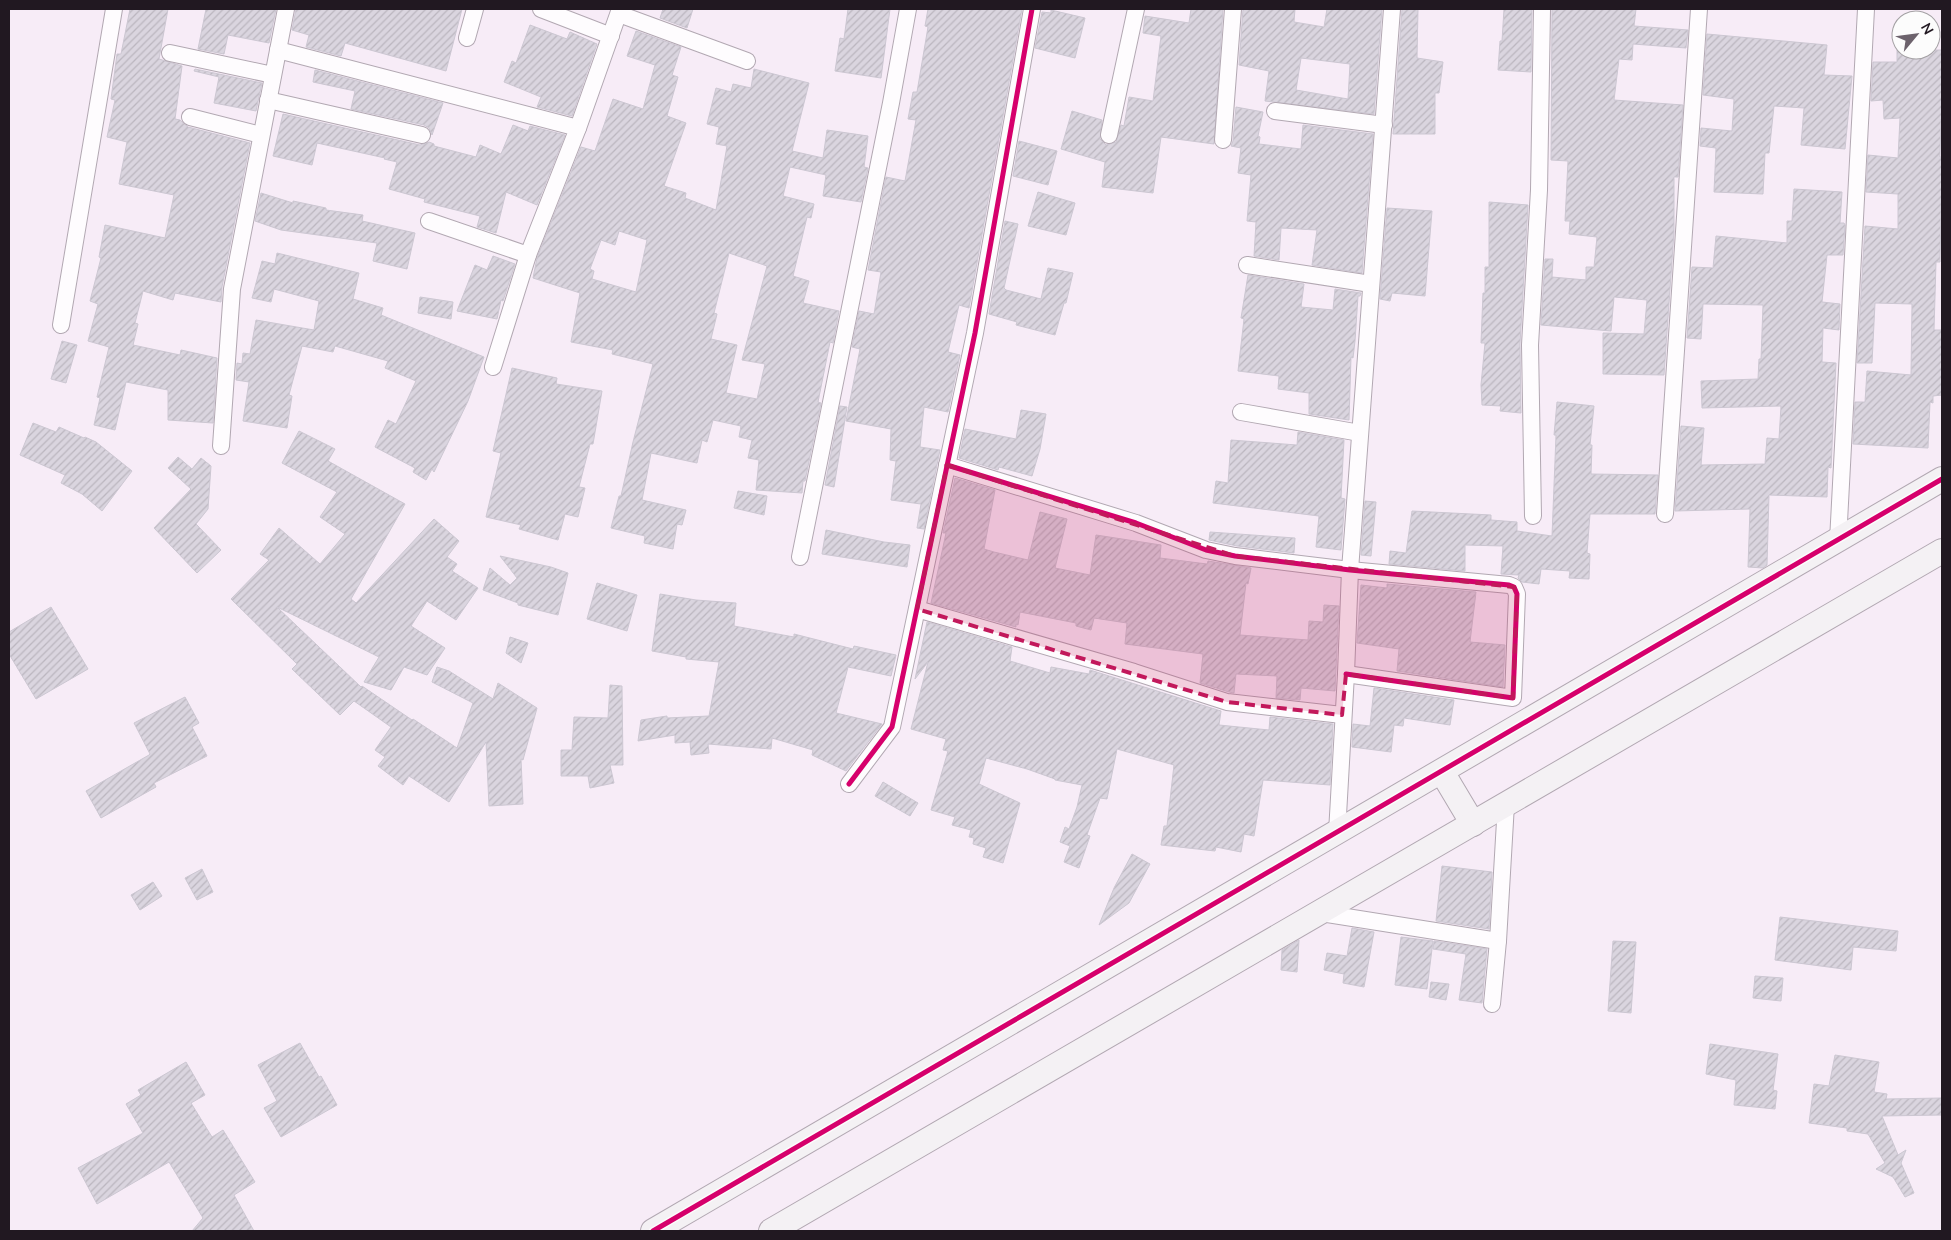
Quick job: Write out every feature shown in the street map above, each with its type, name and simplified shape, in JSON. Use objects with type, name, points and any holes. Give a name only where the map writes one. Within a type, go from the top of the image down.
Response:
[{"type":"street","points":[[61,325],[114,9]]},
{"type":"street","points":[[221,446],[232,289],[286,9]]},
{"type":"street","points":[[467,38],[475,9]]},
{"type":"street","points":[[541,9],[611,36]]},
{"type":"street","points":[[800,556],[892,103],[908,9]]},
{"type":"street","points":[[849,784],[892,727],[975,333],[1032,9]]},
{"type":"street","points":[[1108,135],[1136,9]]},
{"type":"street","points":[[1223,140],[1233,9]]},
{"type":"street","points":[[1337,833],[1350,570],[1392,9]]},
{"type":"street","points":[[1533,516],[1530,345],[1539,190],[1542,9]]},
{"type":"street","points":[[1665,514],[1699,9]]},
{"type":"street","points":[[1838,540],[1866,9]]},
{"type":"street","points":[[493,367],[528,255],[578,128],[620,11],[748,61]]},
{"type":"street","points":[[278,50],[578,128]]},
{"type":"street","points":[[170,53],[273,75]]},
{"type":"street","points":[[268,100],[422,135]]},
{"type":"street","points":[[1276,111],[1384,125]]},
{"type":"street","points":[[190,117],[261,135]]},
{"type":"street","points":[[429,221],[528,255]]},
{"type":"street","points":[[1247,265],[1371,284]]},
{"type":"street","points":[[1241,412],[1360,432]]},
{"type":"street","points":[[947,465],[1136,523],[1206,550],[1235,556],[1350,570],[1514,587],[1517,594],[1513,698],[1346,674]]},
{"type":"street","points":[[653,1231],[1942,479]]},
{"type":"street","points":[[772,1231],[1942,550]]},
{"type":"street","points":[[917,609],[1134,672],[1227,702],[1342,715]]},
{"type":"street","points":[[1442,772],[1473,824]]},
{"type":"street","points":[[1492,1004],[1498,941],[1506,804]]},
{"type":"street","points":[[1321,912],[1498,941]]},
{"type":"highlighted area","points":[[947,465],[1235,556],[1514,587],[1517,594],[1513,698],[1346,674],[1342,715],[1227,702],[917,609]]},
{"type":"building","points":[[130,9],[168,9],[159,59],[182,66],[175,119],[180,120],[188,127],[250,143],[222,287],[221,302],[175,293],[173,300],[143,291],[135,323],[138,324],[133,345],[180,355],[181,350],[217,358],[213,423],[168,420],[168,390],[126,382],[115,430],[94,425],[100,398],[97,397],[109,347],[88,341],[98,304],[90,301],[101,258],[99,257],[105,225],[165,238],[174,195],[119,184],[127,142],[107,137],[115,100],[111,99],[117,54],[121,54]]},
{"type":"building","points":[[206,9],[276,9],[269,43],[228,35],[224,54],[198,49]]},
{"type":"building","points":[[296,9],[462,9],[446,71],[345,43],[341,56],[306,47],[309,35],[292,30]]},
{"type":"building","points":[[663,9],[693,9],[687,28],[660,18]]},
{"type":"building","points":[[848,9],[890,9],[881,78],[835,71],[840,38],[844,39]]},
{"type":"building","points":[[928,9],[1022,9],[969,308],[959,305],[948,352],[960,355],[948,412],[924,407],[920,447],[940,450],[924,529],[917,528],[921,504],[891,500],[896,461],[890,460],[891,429],[846,421],[860,349],[852,347],[859,311],[874,314],[881,272],[868,270],[886,177],[905,181],[916,120],[908,119],[913,92],[917,92],[928,27],[925,26]]},
{"type":"building","points":[[1191,9],[1223,9],[1214,144],[1161,137],[1153,193],[1102,187],[1105,162],[1061,149],[1072,111],[1102,120],[1100,139],[1106,145],[1116,142],[1121,125],[1124,126],[1129,97],[1153,101],[1161,36],[1143,33],[1145,16],[1189,23]]},
{"type":"building","points":[[1243,9],[1295,9],[1294,22],[1324,27],[1327,9],[1382,9],[1374,114],[1265,101],[1269,71],[1239,65]],"holes":[[[1301,58],[1350,64],[1348,99],[1296,90]]]},
{"type":"building","points":[[1402,9],[1418,9],[1417,58],[1443,62],[1439,93],[1435,93],[1435,134],[1393,134]]},
{"type":"building","points":[[1504,9],[1532,9],[1531,72],[1498,70]]},
{"type":"building","points":[[1552,9],[1636,9],[1634,26],[1688,30],[1686,48],[1633,44],[1632,60],[1619,59],[1614,100],[1683,105],[1678,177],[1674,177],[1674,232],[1664,375],[1603,374],[1603,333],[1644,334],[1647,300],[1614,297],[1611,331],[1541,325],[1545,259],[1553,259],[1552,277],[1586,280],[1586,267],[1594,267],[1597,237],[1569,234],[1570,221],[1565,221],[1568,161],[1551,160]]},
{"type":"building","points":[[1051,10],[1085,18],[1075,58],[1035,48],[1042,12],[1051,13]]},
{"type":"building","points":[[530,25],[567,39],[570,32],[597,44],[572,116],[537,107],[541,97],[504,82],[512,61],[516,63]]},
{"type":"building","points":[[636,31],[681,47],[672,75],[678,77],[667,116],[686,123],[664,186],[686,193],[685,198],[716,210],[727,146],[716,144],[719,127],[707,124],[716,88],[731,92],[733,84],[751,88],[754,69],[809,83],[792,151],[823,158],[827,130],[868,136],[864,167],[868,168],[861,202],[823,196],[826,175],[790,167],[783,196],[814,204],[811,218],[807,217],[793,276],[809,281],[803,303],[839,311],[833,343],[830,342],[818,402],[821,403],[805,481],[803,481],[802,493],[756,490],[759,460],[748,458],[752,440],[739,437],[741,426],[713,420],[707,442],[702,440],[697,463],[651,453],[642,500],[686,510],[682,525],[677,524],[673,549],[644,543],[645,536],[611,528],[619,496],[621,496],[653,364],[612,354],[613,350],[571,342],[580,293],[533,278],[537,258],[581,147],[595,151],[613,99],[643,109],[655,65],[627,56]],"holes":[[[619,231],[647,240],[636,292],[592,279],[594,271],[590,269],[601,240],[615,245]],[[729,253],[767,266],[742,360],[765,364],[757,399],[726,393],[737,345],[711,339],[717,314],[714,313]]]},
{"type":"building","points":[[1707,34],[1827,45],[1824,75],[1852,76],[1845,149],[1801,145],[1804,108],[1774,106],[1769,153],[1765,153],[1763,194],[1714,192],[1716,148],[1700,146],[1701,128],[1732,131],[1734,99],[1703,95]]},
{"type":"building","points":[[1942,50],[1940,262],[1936,262],[1934,330],[1942,330],[1942,395],[1933,396],[1933,403],[1930,402],[1928,448],[1853,444],[1855,402],[1865,402],[1867,371],[1911,375],[1912,304],[1875,303],[1872,363],[1857,363],[1865,226],[1898,229],[1898,194],[1866,192],[1868,155],[1898,158],[1900,118],[1884,119],[1883,100],[1871,101],[1873,62],[1897,62],[1897,60],[1941,60]]},
{"type":"building","points":[[195,69],[262,83],[256,111],[214,103],[219,77],[194,71]]},
{"type":"building","points":[[315,70],[443,103],[432,135],[429,128],[424,125],[351,109],[355,91],[313,82]]},
{"type":"building","points":[[1236,107],[1263,112],[1258,136],[1260,137],[1259,144],[1301,149],[1303,125],[1373,134],[1362,273],[1312,265],[1317,230],[1281,228],[1279,260],[1254,256],[1256,222],[1247,221],[1251,175],[1238,173],[1241,148],[1231,146]]},
{"type":"building","points":[[283,114],[420,145],[429,142],[434,144],[434,146],[476,157],[480,145],[501,154],[513,125],[528,131],[530,126],[565,135],[537,205],[506,192],[496,233],[477,227],[480,216],[424,202],[425,199],[389,189],[397,162],[317,143],[312,165],[273,156]]},
{"type":"building","points":[[1019,141],[1057,151],[1048,185],[1013,176]]},
{"type":"building","points":[[1794,189],[1842,192],[1840,223],[1845,225],[1843,255],[1827,255],[1822,302],[1840,304],[1839,330],[1823,328],[1822,362],[1836,363],[1831,468],[1828,467],[1827,497],[1769,495],[1767,565],[1763,568],[1748,567],[1750,509],[1675,511],[1681,426],[1704,428],[1701,465],[1765,464],[1767,438],[1779,439],[1781,406],[1702,408],[1701,381],[1758,379],[1759,359],[1761,359],[1763,305],[1703,304],[1701,339],[1687,338],[1692,267],[1713,268],[1716,236],[1787,243],[1787,221],[1792,221]]},
{"type":"building","points":[[1038,192],[1075,203],[1066,235],[1028,226]]},
{"type":"building","points":[[261,193],[293,203],[293,201],[326,208],[326,210],[363,215],[362,221],[415,233],[407,269],[373,261],[377,243],[281,230],[255,221]]},
{"type":"building","points":[[1489,202],[1528,205],[1520,344],[1521,413],[1500,411],[1501,406],[1482,405],[1481,385],[1485,343],[1481,343],[1485,267],[1489,267]]},
{"type":"building","points":[[1387,208],[1432,211],[1425,296],[1392,293],[1390,301],[1380,299]]},
{"type":"building","points":[[1005,221],[1018,224],[1004,288],[1006,290],[1041,299],[1048,268],[1073,273],[1066,303],[1064,303],[1055,335],[1016,325],[1017,322],[989,314]]},
{"type":"building","points":[[277,253],[359,273],[353,299],[383,308],[381,315],[484,357],[468,401],[434,472],[432,469],[426,480],[413,472],[415,468],[375,447],[388,420],[396,424],[416,381],[385,368],[388,361],[335,346],[333,352],[302,346],[289,395],[292,396],[287,428],[243,421],[249,382],[236,380],[237,363],[242,364],[243,353],[250,354],[256,320],[314,330],[319,301],[274,289],[271,302],[252,298],[262,261],[275,264]]},
{"type":"building","points":[[493,256],[515,264],[503,301],[501,300],[497,319],[457,311],[475,265],[487,270]]},
{"type":"building","points":[[1248,275],[1304,284],[1301,307],[1333,310],[1335,289],[1361,293],[1358,296],[1353,358],[1351,357],[1349,420],[1309,414],[1309,393],[1278,389],[1279,376],[1238,371],[1244,319],[1241,318]]},
{"type":"building","points":[[420,297],[453,302],[451,319],[418,313]]},
{"type":"building","points":[[62,341],[77,345],[66,383],[51,379]]},
{"type":"building","points":[[512,368],[557,378],[556,384],[602,391],[593,444],[590,444],[579,487],[585,488],[578,517],[565,514],[558,540],[519,529],[521,525],[486,517],[501,453],[493,451]]},
{"type":"building","points":[[1557,402],[1594,406],[1590,445],[1592,445],[1591,474],[1658,475],[1655,514],[1590,514],[1587,553],[1590,554],[1589,579],[1569,578],[1570,571],[1541,569],[1539,584],[1522,582],[1518,578],[1519,575],[1501,574],[1503,546],[1465,545],[1465,571],[1389,564],[1390,551],[1406,553],[1412,511],[1491,515],[1491,520],[1517,522],[1517,531],[1552,536],[1556,435],[1554,435]]},
{"type":"building","points":[[840,406],[847,407],[834,487],[825,485]]},
{"type":"building","points":[[1021,410],[1046,414],[1040,449],[1032,476],[999,467],[998,470],[959,458],[965,429],[1016,439]]},
{"type":"building","points":[[33,423],[56,432],[59,427],[96,442],[132,471],[102,511],[82,494],[61,483],[65,475],[20,455]]},
{"type":"building","points":[[299,431],[335,449],[328,461],[405,504],[351,599],[356,603],[434,519],[459,541],[447,557],[457,564],[452,571],[478,588],[456,620],[427,601],[411,626],[445,648],[427,675],[404,667],[391,690],[364,682],[379,657],[277,607],[361,687],[457,748],[473,703],[432,682],[437,667],[449,671],[493,699],[498,683],[537,708],[523,760],[521,759],[523,804],[489,806],[486,742],[449,802],[409,776],[403,785],[378,766],[385,757],[375,750],[391,727],[354,701],[340,715],[292,669],[297,664],[231,599],[269,560],[260,554],[279,528],[320,564],[345,534],[320,517],[337,492],[282,463]]},
{"type":"building","points":[[1298,432],[1344,440],[1341,498],[1345,499],[1341,550],[1316,547],[1319,516],[1213,503],[1216,481],[1228,483],[1231,440],[1297,445]]},
{"type":"building","points":[[178,457],[192,469],[201,458],[211,466],[208,509],[196,524],[221,550],[197,573],[154,528],[191,489],[168,468]]},
{"type":"building","points":[[955,478],[995,490],[984,549],[1028,560],[1040,512],[1067,519],[1055,568],[1090,575],[1096,535],[1161,545],[1160,558],[1207,564],[1208,561],[1251,568],[1248,584],[1246,583],[1240,635],[1308,640],[1309,621],[1323,622],[1324,605],[1339,606],[1335,691],[1301,688],[1300,700],[1276,698],[1277,676],[1236,674],[1234,693],[1229,692],[1200,683],[1203,654],[1125,644],[1127,623],[1094,618],[1091,630],[1076,626],[1076,623],[1020,612],[1016,627],[931,603],[946,533],[943,533]]},
{"type":"building","points":[[738,491],[767,496],[764,515],[734,508]]},
{"type":"building","points":[[1365,501],[1376,502],[1371,556],[1361,555]]},
{"type":"building","points":[[826,530],[884,542],[910,545],[907,567],[822,554]]},
{"type":"building","points":[[1210,532],[1295,538],[1294,553],[1237,546],[1209,540]]},
{"type":"building","points":[[500,556],[551,567],[568,573],[558,615],[518,605],[518,603],[483,590],[490,568],[510,585],[517,578]]},
{"type":"building","points":[[597,583],[637,595],[627,631],[587,619]]},
{"type":"building","points":[[1387,584],[1476,592],[1470,642],[1505,645],[1503,687],[1397,671],[1399,649],[1357,643],[1361,585],[1387,588]]},
{"type":"building","points":[[660,594],[696,600],[736,603],[734,626],[794,637],[794,634],[853,649],[854,646],[896,655],[891,676],[848,667],[836,713],[882,724],[846,771],[812,755],[813,750],[772,738],[771,749],[708,744],[709,753],[691,755],[690,742],[675,743],[675,735],[638,741],[641,720],[667,716],[667,718],[709,716],[719,662],[686,659],[686,657],[652,651]]},
{"type":"building","points":[[51,607],[88,669],[36,699],[9,654],[9,632]]},
{"type":"building","points":[[927,622],[1012,647],[1010,661],[1050,673],[1051,667],[1089,674],[1090,670],[1221,711],[1219,725],[1269,730],[1270,717],[1333,724],[1330,785],[1263,780],[1254,836],[1244,834],[1241,852],[1216,847],[1215,851],[1161,845],[1164,826],[1167,826],[1174,765],[1117,749],[1107,799],[1100,798],[1087,835],[1090,836],[1079,868],[1064,862],[1070,846],[1060,842],[1065,827],[1069,829],[1082,785],[1055,780],[1027,769],[986,758],[979,784],[1020,803],[1003,863],[983,857],[986,848],[973,844],[974,838],[969,837],[971,830],[952,825],[955,817],[931,810],[948,751],[943,750],[946,739],[911,729],[928,662],[915,679]]},
{"type":"building","points":[[510,637],[528,643],[521,663],[506,653]]},
{"type":"building","points":[[610,685],[622,686],[623,765],[610,765],[614,783],[590,788],[588,776],[561,776],[561,750],[572,750],[574,717],[608,718]]},
{"type":"building","points":[[1374,688],[1454,700],[1450,725],[1404,718],[1403,726],[1394,725],[1391,752],[1352,747],[1353,724],[1370,726]]},
{"type":"building","points":[[185,697],[199,723],[192,727],[207,756],[154,783],[156,787],[101,818],[86,791],[149,755],[134,723]]},
{"type":"building","points":[[883,782],[918,803],[910,816],[875,796]]},
{"type":"building","points":[[1132,854],[1150,864],[1129,903],[1099,925],[1114,888]]},
{"type":"building","points":[[1442,866],[1492,872],[1489,929],[1436,921]]},
{"type":"building","points":[[202,869],[213,892],[197,900],[185,878]]},
{"type":"building","points":[[153,882],[162,896],[140,910],[131,895]]},
{"type":"building","points":[[1780,917],[1898,931],[1896,951],[1853,947],[1851,970],[1775,960]]},
{"type":"building","points":[[1352,928],[1374,932],[1364,987],[1343,983],[1344,974],[1324,970],[1327,953],[1347,956]]},
{"type":"building","points":[[1401,937],[1433,941],[1427,989],[1395,985]]},
{"type":"building","points":[[1299,940],[1297,972],[1281,970],[1282,950]]},
{"type":"building","points":[[1434,941],[1487,949],[1482,1003],[1459,1000],[1466,954],[1433,949]]},
{"type":"building","points":[[1613,941],[1636,942],[1631,1013],[1608,1011]]},
{"type":"building","points":[[1755,976],[1783,978],[1781,1001],[1753,998]]},
{"type":"building","points":[[1431,982],[1449,984],[1446,1000],[1429,997]]},
{"type":"building","points":[[300,1043],[337,1105],[281,1137],[264,1108],[277,1101],[258,1065]]},
{"type":"building","points":[[1710,1044],[1778,1054],[1773,1090],[1777,1091],[1775,1109],[1734,1105],[1736,1080],[1706,1074]]},
{"type":"building","points":[[1835,1055],[1879,1062],[1874,1092],[1887,1094],[1886,1099],[1942,1098],[1942,1115],[1882,1116],[1898,1155],[1906,1150],[1901,1163],[1914,1193],[1905,1197],[1893,1177],[1876,1169],[1885,1163],[1868,1134],[1847,1131],[1847,1128],[1809,1123],[1814,1084],[1829,1086]]},
{"type":"building","points":[[186,1062],[205,1095],[191,1103],[212,1137],[223,1130],[255,1182],[234,1195],[254,1231],[192,1231],[203,1218],[169,1162],[97,1204],[78,1168],[143,1133],[126,1104],[141,1095],[138,1090]]},
{"type":"cycle path","points":[[849,784],[892,727],[975,333],[1032,9]]},
{"type":"cycle path","points":[[947,465],[1136,523],[1206,550],[1235,556],[1350,570],[1514,587],[1517,594],[1513,698],[1346,674]]},
{"type":"cycle path","points":[[653,1231],[1942,479]]}]
